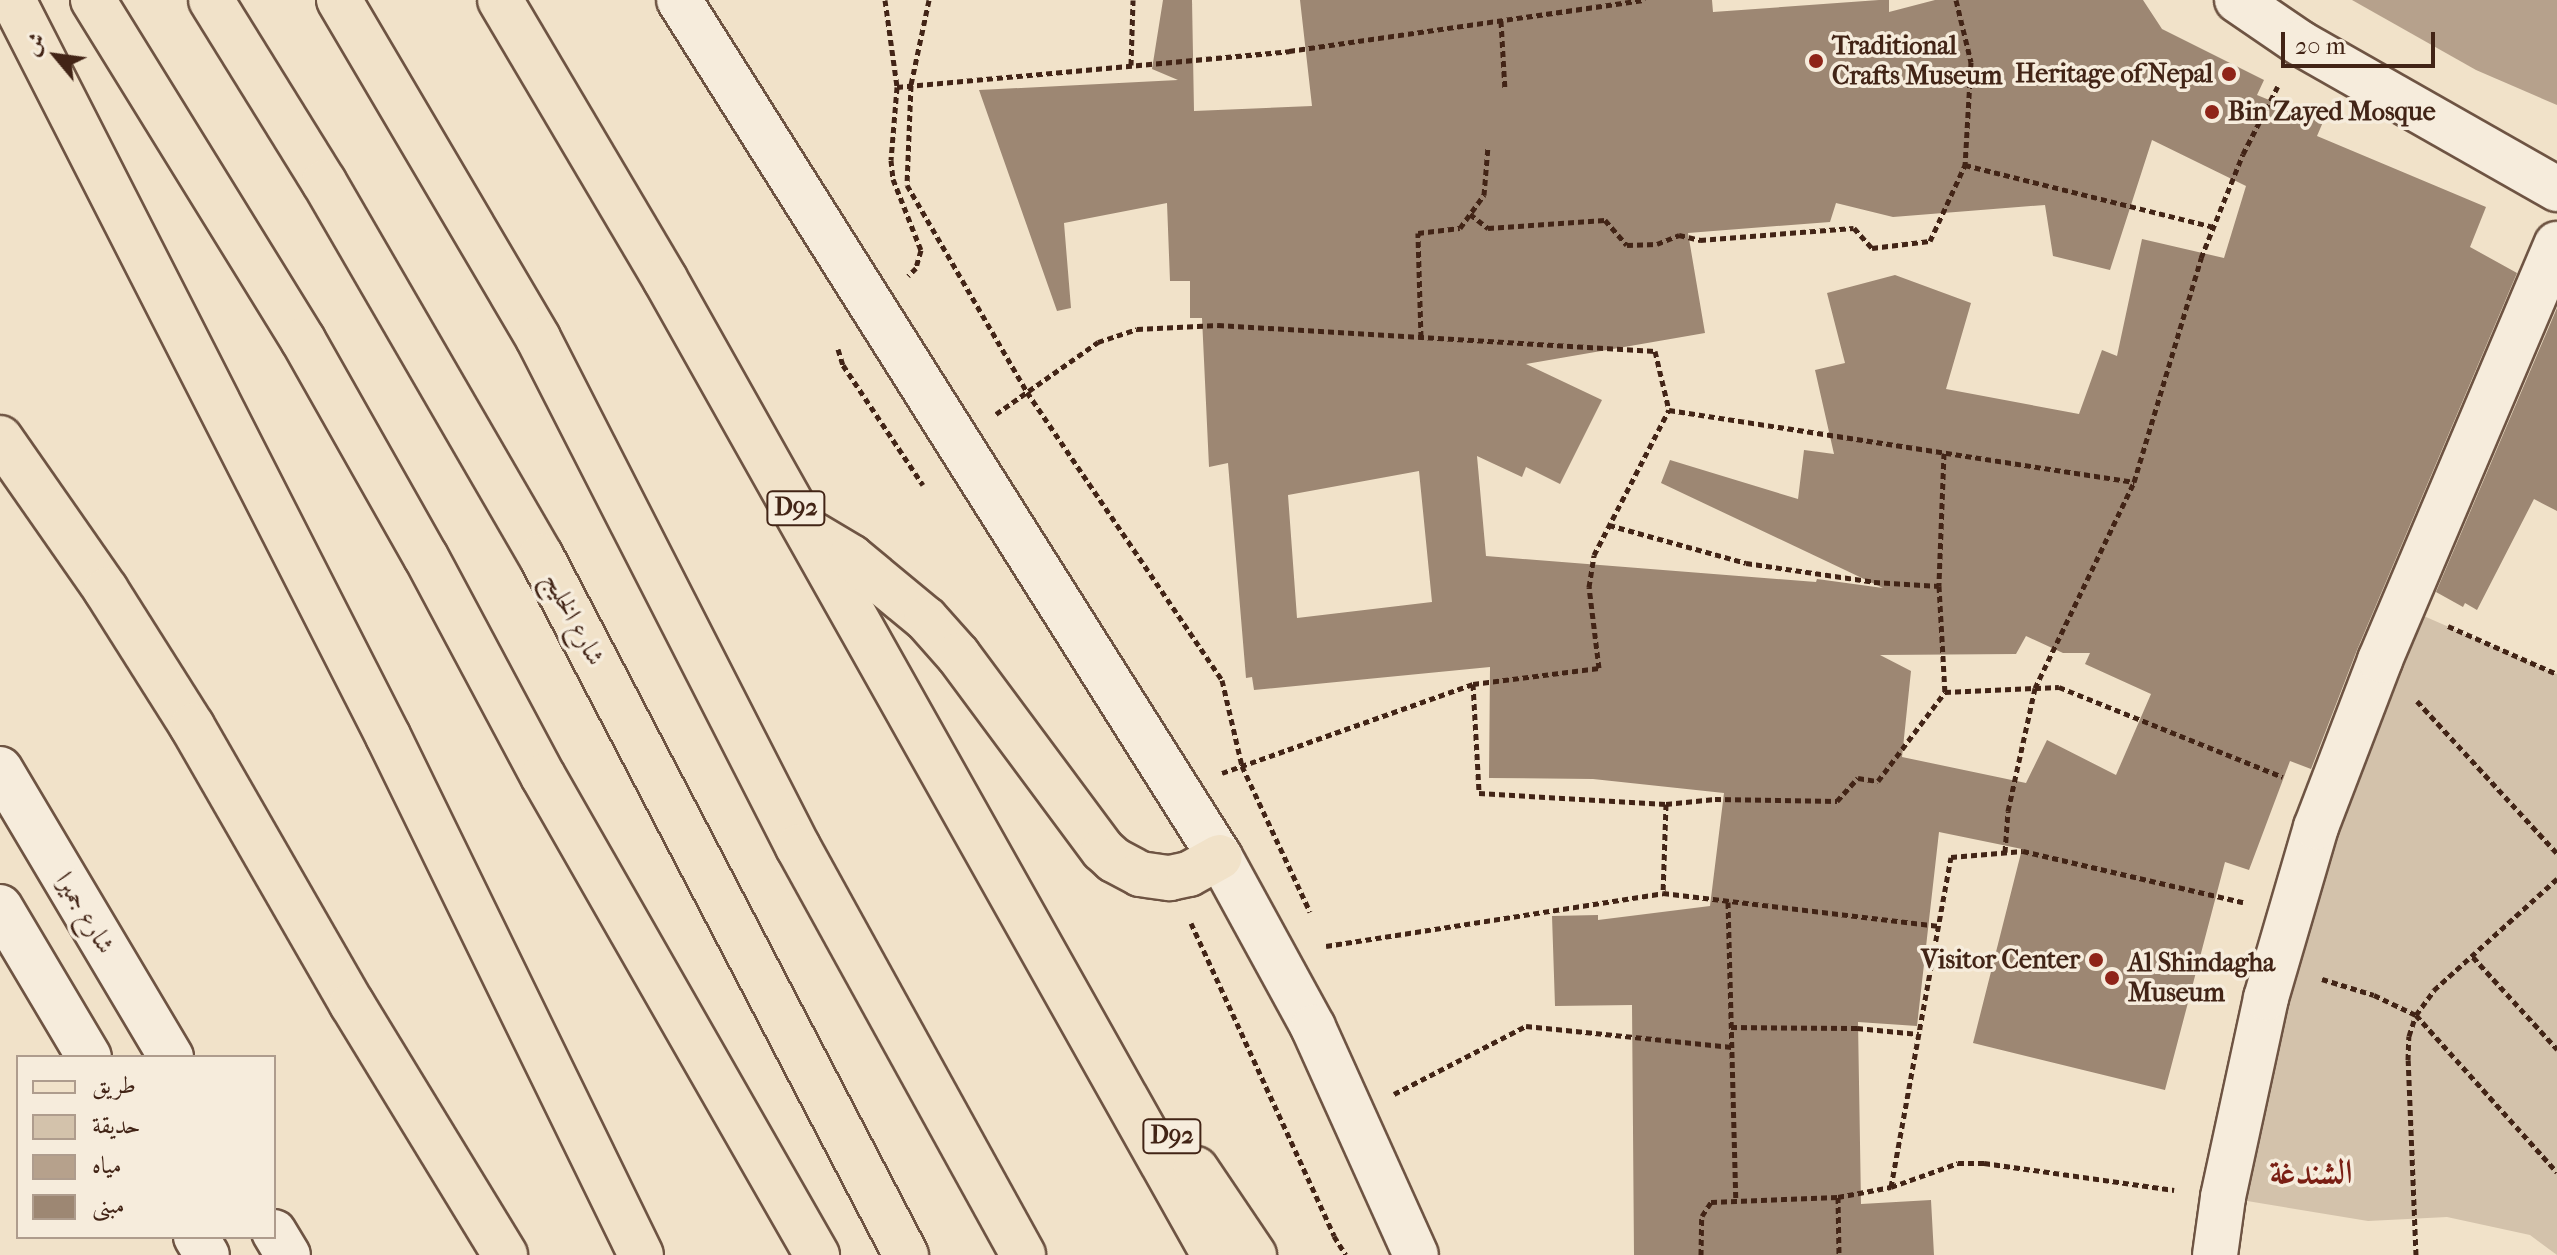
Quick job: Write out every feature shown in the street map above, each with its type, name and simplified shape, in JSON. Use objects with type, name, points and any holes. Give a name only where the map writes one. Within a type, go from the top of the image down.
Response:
[{"type":"main road","points":[[13,0],[388,736],[641,1255]]},
{"type":"main road","points":[[93,0],[303,340],[426,557],[543,776],[817,1255]]},
{"type":"main road","name":"شارع الخليج","points":[[211,0],[332,195],[541,556],[906,1255]]},
{"type":"main road","points":[[339,0],[538,338],[798,847],[1023,1255]]},
{"type":"main road","name":"D92","points":[[500,0],[809,532],[1214,1255]]},
{"type":"main road","points":[[0,438],[106,590],[192,726],[352,1004],[505,1255]]},
{"type":"main road","points":[[809,532],[851,557],[926,619],[958,655],[1103,850],[1114,860],[1140,874],[1170,878],[1205,868],[1220,857]]},
{"type":"main road","name":"D92","points":[[1084,1020],[1184,1151],[1254,1255]]},
{"type":"street","points":[[679,0],[1220,857],[1313,1027],[1416,1255]]},
{"type":"street","points":[[2237,0],[2300,43],[2557,189]]},
{"type":"street","points":[[2215,1255],[2223,1197],[2275,965],[2329,795],[2380,660],[2557,244]]},
{"type":"street","name":"شارع جميرا","points":[[0,769],[170,1055]]},
{"type":"street","points":[[0,907],[88,1055]]},
{"type":"street","points":[[276,1235],[288,1255]]},
{"type":"path","points":[[929,0],[911,85],[907,185],[1027,392],[1222,680],[1242,766],[1313,918]]},
{"type":"path","points":[[1131,65],[1133,0]]},
{"type":"path","points":[[897,87],[1289,51],[1645,0]]},
{"type":"path","points":[[1470,214],[1488,228],[1605,220],[1627,245],[1657,244],[1679,235],[1700,240],[1854,228],[1872,248],[1930,241],[1965,165],[1971,62],[1956,0]]},
{"type":"path","points":[[1501,21],[1505,90]]},
{"type":"path","points":[[2005,852],[2008,811],[2035,688],[2134,482],[2167,362],[2213,227],[2243,154],[2300,43]]},
{"type":"path","points":[[1421,337],[1418,233],[1460,228],[1484,195],[1488,146]]},
{"type":"path","points":[[1965,165],[2213,227]]},
{"type":"path","points":[[958,440],[1098,342],[1137,329],[1218,325],[1655,351],[1669,410],[1594,555],[1589,587],[1599,668],[1473,684],[1179,789]]},
{"type":"path","points":[[1669,410],[2134,482]]},
{"type":"path","points":[[1473,684],[1479,793],[1666,804],[1715,799],[1837,801],[1858,778],[1878,781],[1945,692],[1939,586],[1944,453]]},
{"type":"path","points":[[1609,525],[1759,565],[1874,582],[1939,586]]},
{"type":"path","points":[[2403,607],[2557,674]]},
{"type":"path","points":[[2380,660],[2557,853]]},
{"type":"path","points":[[1945,692],[2059,687],[2329,795]]},
{"type":"path","points":[[1663,893],[1666,804]]},
{"type":"path","points":[[1891,1187],[1951,857],[2023,851],[2290,913]]},
{"type":"path","points":[[2416,1255],[2408,1060],[2409,1036],[2416,1015],[2434,990],[2557,879]]},
{"type":"path","points":[[1326,946],[1663,893],[1939,926]]},
{"type":"path","points":[[1728,902],[1736,1201]]},
{"type":"path","points":[[1319,932],[1332,959]]},
{"type":"path","points":[[2473,957],[2557,1049]]},
{"type":"path","points":[[2275,965],[2374,995],[2416,1015],[2557,1172]]},
{"type":"path","points":[[1394,1094],[1526,1026],[1732,1047]]},
{"type":"path","points":[[1731,1027],[1841,1027],[1919,1034]]},
{"type":"path","points":[[1388,1081],[1400,1107]]},
{"type":"path","points":[[1701,1255],[1705,1207],[1711,1202],[1838,1197],[1891,1187],[1958,1163],[1984,1163],[2223,1197]]},
{"type":"path","points":[[1838,1197],[1839,1255]]},
{"type":"green space","points":[[2403,607],[2557,674],[2557,1255],[2530,1235],[2447,1217],[2368,1221],[2223,1197]]},
{"type":"water","points":[[2352,0],[2557,0],[2557,105],[2476,70]]},
{"type":"building","points":[[1163,0],[1192,0],[1194,111],[1312,106],[1300,0],[1712,0],[1713,12],[1889,0],[1889,12],[1935,0],[2143,0],[2162,29],[2264,80],[2257,95],[2323,122],[2317,136],[2486,207],[2470,247],[2517,273],[2357,650],[2311,769],[2290,761],[2249,870],[2225,862],[2165,1090],[1973,1043],[2022,849],[1939,832],[1917,1026],[1858,1022],[1861,1204],[1931,1200],[1934,1255],[1634,1255],[1632,1005],[1555,1006],[1552,916],[1598,915],[1598,920],[1710,906],[1724,793],[1593,779],[1489,778],[1490,667],[1254,690],[1252,677],[1246,678],[1228,463],[1209,467],[1202,318],[1190,318],[1190,281],[1170,281],[1167,203],[1064,223],[1071,308],[1057,311],[979,90],[1178,80],[1152,69]],"holes":[[[2152,140],[2246,186],[2224,258],[2142,239],[2117,356],[2102,350],[2079,414],[1946,389],[1971,303],[1895,275],[1827,293],[1845,363],[1815,370],[1834,454],[1804,450],[1798,499],[1670,460],[1661,483],[1883,588],[1817,579],[1816,582],[1486,556],[1477,456],[1522,477],[1526,467],[1560,484],[1602,400],[1526,364],[1705,333],[1688,233],[1830,222],[1836,203],[1893,217],[2045,205],[2053,256],[2110,270]],[[1419,471],[1432,602],[1297,618],[1288,495]],[[2026,636],[2063,653],[2090,653],[2085,664],[2151,694],[2116,775],[2047,740],[2026,783],[1902,757],[1911,671],[1880,655],[2016,654]]]},
{"type":"building","points":[[2557,308],[2557,511],[2534,499],[2477,610],[2465,603],[2463,607],[2436,592]]},
{"type":"place","name":"Traditional Crafts Museum","points":[[1816,61]]},
{"type":"place","name":"Heritage of Nepal","points":[[2229,74]]},
{"type":"place","name":"Bin Zayed Mosque","points":[[2212,112]]},
{"type":"place","name":"Visitor Center","points":[[2096,960]]},
{"type":"place","name":"Al Shindagha Museum","points":[[2112,978]]},
{"type":"district","name":"الشندغة","points":[[2311,1173]]}]
